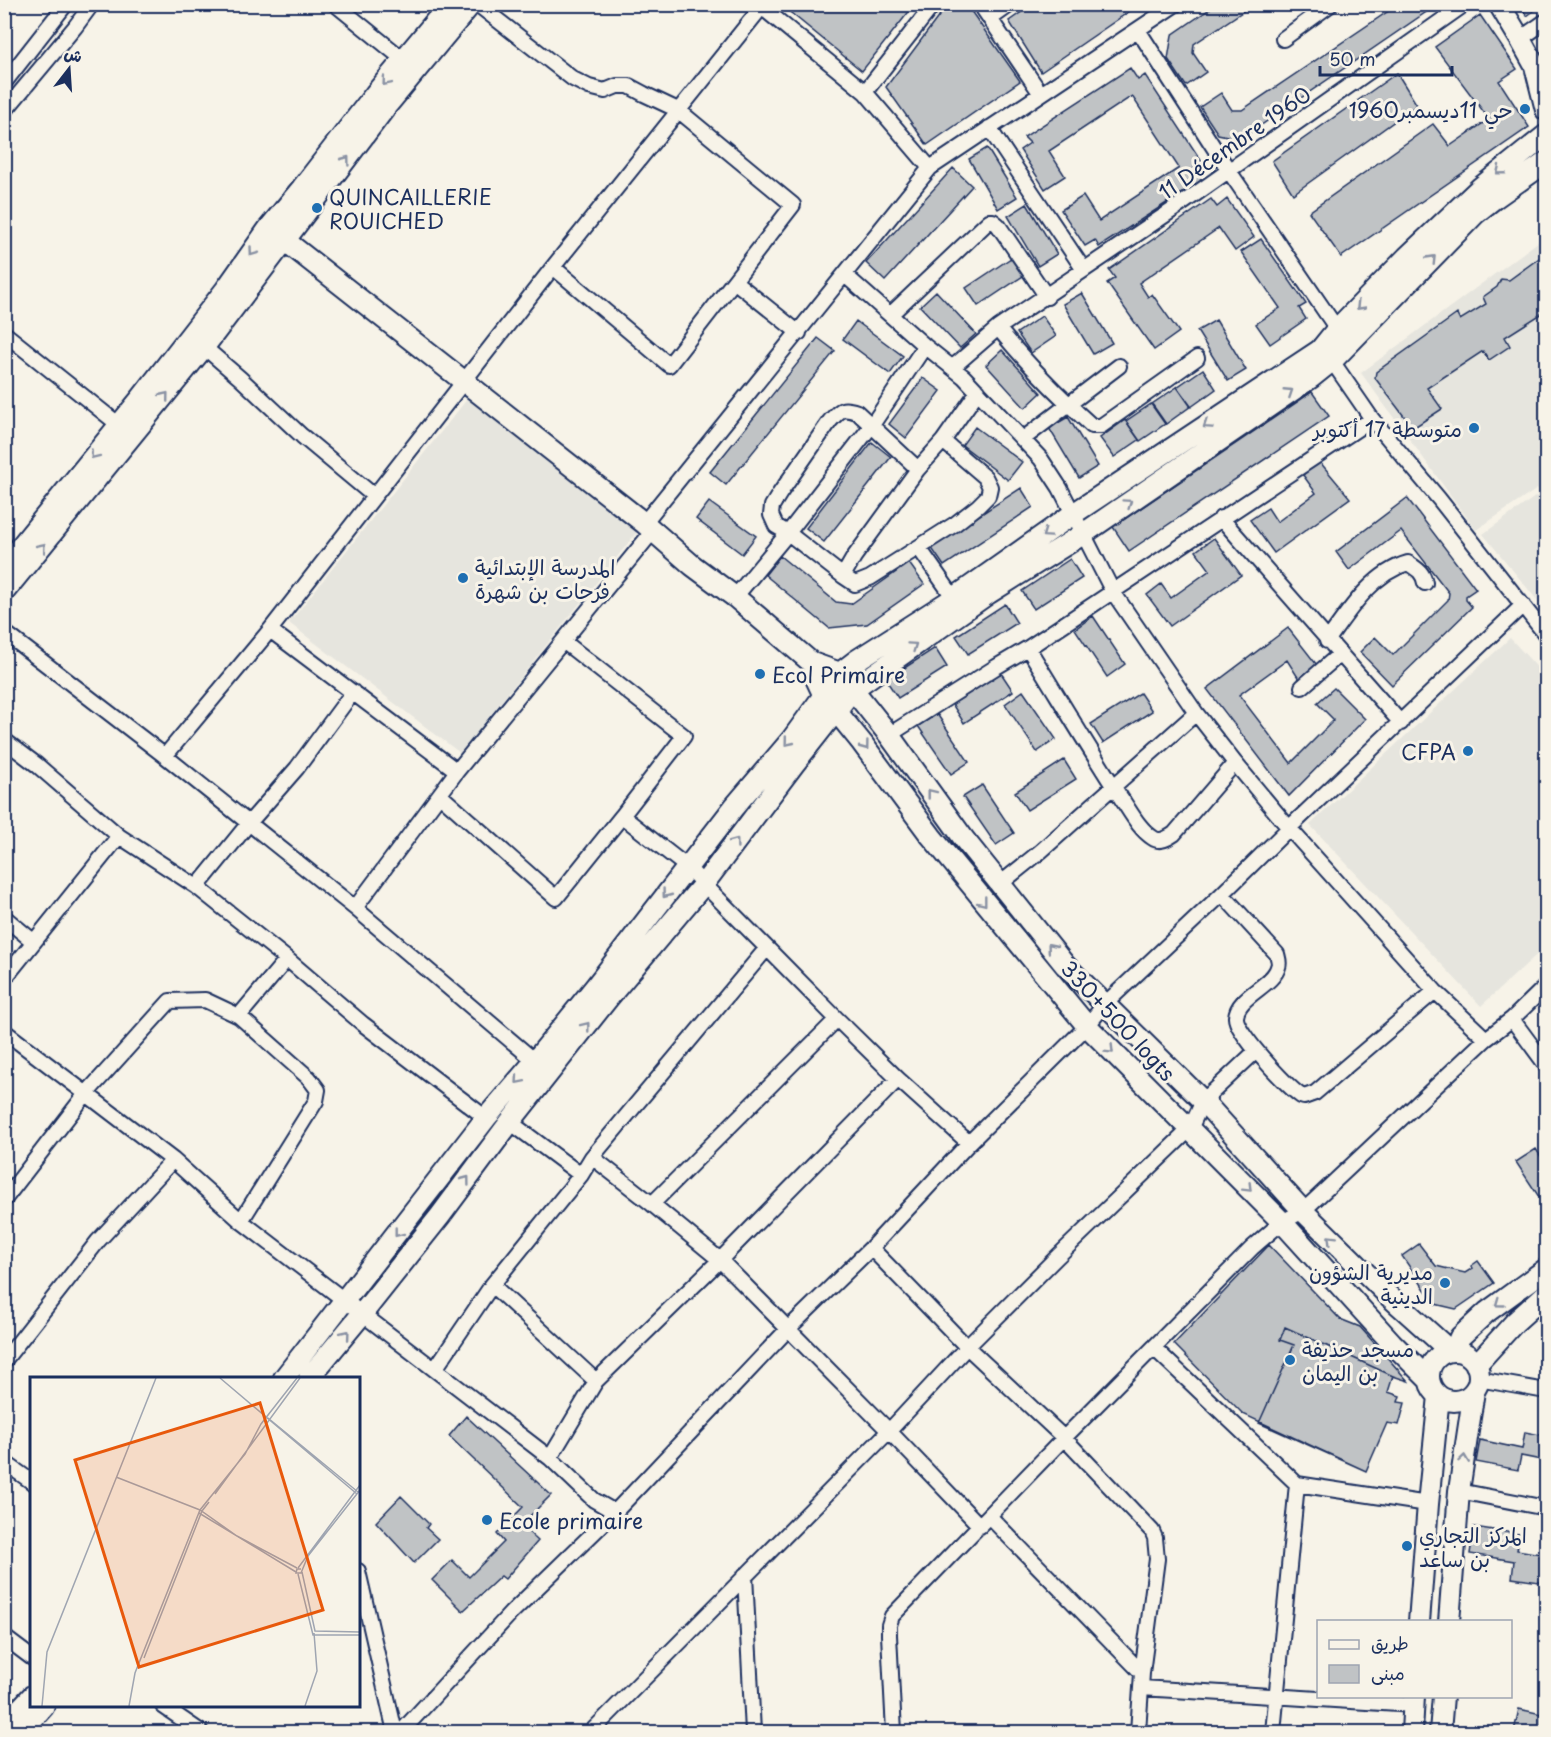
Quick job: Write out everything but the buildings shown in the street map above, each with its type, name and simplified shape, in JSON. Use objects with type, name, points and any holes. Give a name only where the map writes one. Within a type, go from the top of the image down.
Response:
[{"type":"street","points":[[4,83],[66,4]]},
{"type":"street","points":[[4,112],[92,4]]},
{"type":"street","points":[[335,4],[404,60]]},
{"type":"street","points":[[4,567],[142,397],[226,289],[269,228],[375,94],[450,4]]},
{"type":"street","points":[[4,592],[204,347],[388,104],[471,4]]},
{"type":"street","points":[[477,4],[573,79],[589,87],[605,91],[618,86],[629,86],[678,110],[793,205],[669,365],[553,267]]},
{"type":"street","points":[[865,92],[934,4]]},
{"type":"street","points":[[980,4],[1041,94]]},
{"type":"street","points":[[990,19],[1011,4]]},
{"type":"street","points":[[356,908],[458,771],[563,641],[648,527],[930,168],[1176,4]]},
{"type":"street","points":[[1283,39],[1331,4]]},
{"type":"street","name":"11 Décembre 1960","points":[[953,367],[998,328],[1047,297],[1229,171],[1465,4]]},
{"type":"street","points":[[1499,4],[1535,66],[1542,86],[1546,110]]},
{"type":"street","points":[[165,756],[270,630],[553,267],[761,6],[865,92],[930,168]]},
{"type":"street","points":[[1520,39],[1546,21]]},
{"type":"street","points":[[1138,30],[1229,171],[1337,329]]},
{"type":"street","points":[[989,128],[1084,270]]},
{"type":"street","points":[[847,681],[1083,534],[1312,377],[1326,355],[1337,329],[1407,257],[1481,187],[1546,135]]},
{"type":"street","points":[[312,1377],[609,997],[703,885],[794,764],[830,703],[847,681],[857,660],[954,598],[1073,514],[1326,355],[1476,213],[1546,162]]},
{"type":"street","points":[[890,315],[989,221],[998,225],[1047,297]]},
{"type":"street","points":[[269,228],[648,527],[812,663],[847,681],[964,839],[1065,965],[1203,1101],[1303,1211],[1389,1296],[1452,1351],[1465,1354],[1472,1359],[1476,1378],[1459,1491],[1449,1620]]},
{"type":"street","points":[[845,275],[925,346],[953,367],[1041,459],[1060,488],[1113,592],[1196,713],[1289,828],[1435,991],[1486,1039]]},
{"type":"street","points":[[734,281],[799,333]]},
{"type":"street","points":[[998,328],[1042,377],[1092,426],[1101,426],[1197,358]]},
{"type":"street","points":[[4,333],[118,424]]},
{"type":"street","points":[[735,597],[872,425],[925,346]]},
{"type":"street","points":[[204,347],[302,436],[374,496]]},
{"type":"street","points":[[1326,355],[1372,419],[1439,499],[1546,635]]},
{"type":"street","points":[[1023,439],[1119,366]]},
{"type":"street","points":[[843,576],[854,557],[918,470],[943,441],[978,391]]},
{"type":"street","points":[[918,470],[872,425],[857,412],[847,408],[839,411],[830,421],[771,506],[771,515],[776,526],[855,584],[870,578],[955,524],[988,495],[990,487],[985,477],[943,441]]},
{"type":"street","points":[[889,735],[1028,648],[1372,419]]},
{"type":"street","points":[[1221,518],[1401,723]]},
{"type":"street","points":[[919,548],[954,598]]},
{"type":"street","points":[[1327,641],[1358,598],[1398,566],[1408,564],[1414,567],[1424,575],[1425,582]]},
{"type":"street","points":[[401,1732],[511,1613],[615,1512],[789,1328],[871,1248],[969,1143],[1086,1026],[1105,1004],[1523,605]]},
{"type":"street","points":[[270,630],[458,771]]},
{"type":"street","points":[[4,632],[356,908],[536,1061]]},
{"type":"street","points":[[440,795],[556,898],[622,816],[684,736],[563,641]]},
{"type":"street","points":[[1028,648],[1113,785],[1139,824],[1153,838],[1163,839],[1174,834],[1235,763]]},
{"type":"street","points":[[1302,687],[1340,654]]},
{"type":"street","name":"330+500 logts","points":[[812,663],[816,681],[830,703],[931,836],[1086,1026],[1282,1222],[1434,1388]]},
{"type":"street","points":[[197,887],[297,768],[353,693]]},
{"type":"street","points":[[286,1377],[486,1118],[536,1061],[687,867],[792,739],[830,703]]},
{"type":"street","points":[[999,884],[1021,869],[1196,713]]},
{"type":"street","points":[[4,740],[37,765],[119,836],[197,887],[363,1024],[486,1118]]},
{"type":"street","points":[[622,816],[687,867],[898,1079],[969,1143]]},
{"type":"street","points":[[4,979],[119,836]]},
{"type":"street","points":[[1222,894],[1277,954],[1278,959],[1278,968],[1274,974],[1240,1005],[1236,1016],[1237,1024],[1256,1051],[1304,1098],[1310,1096],[1435,991]]},
{"type":"street","points":[[4,917],[34,942]]},
{"type":"street","points":[[435,1369],[492,1285],[592,1157],[767,948]]},
{"type":"street","points":[[239,1016],[287,959]]},
{"type":"street","points":[[894,1732],[889,1635],[892,1616],[1252,1248],[1282,1222],[1303,1211],[1486,1039],[1512,1019],[1546,986]]},
{"type":"street","points":[[4,1200],[85,1095],[170,1001],[205,1000],[239,1016],[309,1078],[318,1090],[316,1101],[242,1221]]},
{"type":"street","points":[[652,1204],[837,1019]]},
{"type":"street","points":[[1512,1019],[1546,1065]]},
{"type":"street","points":[[4,1031],[172,1160],[242,1221],[550,1458],[594,1500],[615,1512]]},
{"type":"street","points":[[591,1732],[889,1431],[967,1347],[1190,1129],[1203,1101],[1256,1051]]},
{"type":"street","points":[[550,1458],[596,1381],[720,1260],[898,1079]]},
{"type":"street","points":[[510,1122],[580,1175]]},
{"type":"street","points":[[592,1157],[720,1260],[889,1431],[1142,1673]]},
{"type":"street","points":[[4,1361],[98,1241],[172,1160]]},
{"type":"street","points":[[871,1248],[967,1347],[1064,1438],[1152,1531],[1158,1559],[1142,1673],[1138,1732]]},
{"type":"street","points":[[1419,1620],[1434,1388],[1429,1372],[1436,1358],[1452,1351],[1460,1337],[1487,1312],[1546,1269]]},
{"type":"street","points":[[492,1285],[596,1381]]},
{"type":"street","points":[[1434,1388],[1446,1400],[1461,1400],[1515,1322],[1546,1294]]},
{"type":"street","points":[[1154,1348],[1297,1484],[1428,1504]]},
{"type":"street","points":[[1476,1378],[1546,1391]]},
{"type":"street","points":[[4,1462],[30,1481]]},
{"type":"street","points":[[1273,1732],[1297,1484]]},
{"type":"street","points":[[1459,1491],[1546,1509]]},
{"type":"street","points":[[745,1575],[753,1732]]},
{"type":"street","points":[[360,1580],[395,1732]]},
{"type":"street","points":[[4,1637],[30,1656]]},
{"type":"street","points":[[1141,1688],[1317,1697]]},
{"type":"street","points":[[4,1726],[30,1698]]},
{"type":"street","points":[[1332,1698],[1414,1701],[1412,1732]]},
{"type":"street","points":[[1440,1732],[1443,1698]]},
{"type":"street","points":[[21,1732],[43,1707]]},
{"type":"street","points":[[164,1707],[201,1732]]},
{"type":"shaded area","name":"متوسطة 17 أكتوبر","points":[[1546,236],[1546,483],[1476,530],[1361,373]]},
{"type":"shaded area","name":"المدرسة الإبتدائية فرحات بن شهرة","points":[[468,398],[637,532],[460,753],[289,623]]},
{"type":"shaded area","points":[[1546,489],[1546,611],[1483,534]]},
{"type":"shaded area","name":"CFPA","points":[[1510,638],[1546,677],[1546,946],[1481,1006],[1310,825]]},
{"type":"place","name":"حي 11ديسمبر1960","points":[[1525,109]]},
{"type":"place","name":"QUINCAILLERIE ROUICHED","points":[[317,208]]},
{"type":"place","name":"متوسطة 17 أكتوبر","points":[[1474,428]]},
{"type":"place","name":"المدرسة الإبتدائية فرحات بن شهرة","points":[[463,578]]},
{"type":"place","name":"Ecol Primaire","points":[[760,674]]},
{"type":"place","name":"CFPA","points":[[1468,751]]},
{"type":"place","name":"مديرية الشؤون الدينية","points":[[1445,1283]]},
{"type":"place","name":"مسجد حذيفة بن اليمان","points":[[1290,1360]]},
{"type":"place","name":"Ecole primaire","points":[[487,1520]]},
{"type":"place","name":"المركز التجاري بن ساعد","points":[[1407,1546]]}]
